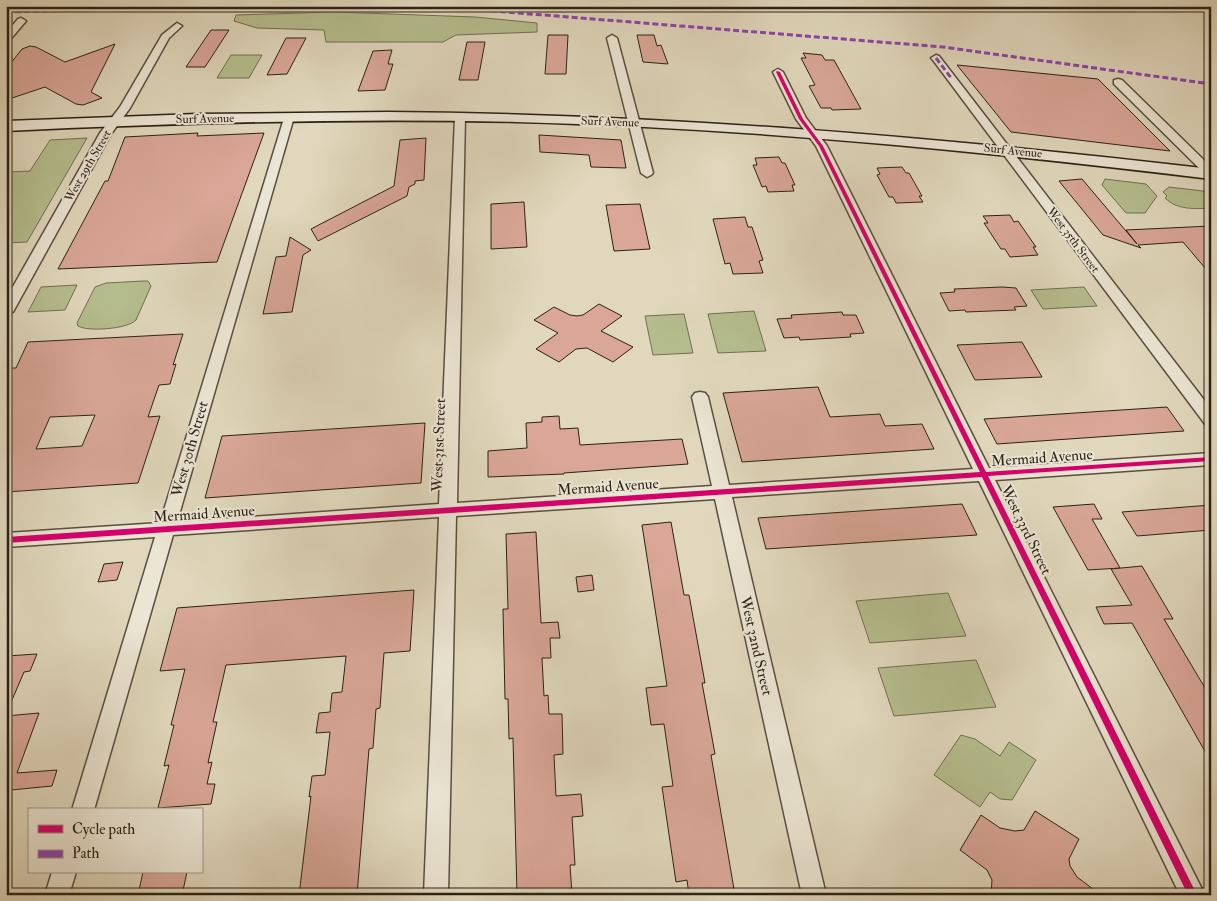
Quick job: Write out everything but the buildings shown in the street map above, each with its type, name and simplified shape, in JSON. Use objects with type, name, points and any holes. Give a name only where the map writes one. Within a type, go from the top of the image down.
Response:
[{"type":"main road","name":"Surf Avenue","points":[[6,126],[115,121],[288,117],[460,117],[633,122],[812,133],[1005,150],[1211,174]]},
{"type":"street","points":[[6,39],[21,22]]},
{"type":"street","name":"West 29th Street","points":[[6,312],[106,134],[128,102],[165,37],[177,26]]},
{"type":"street","points":[[612,38],[647,174]]},
{"type":"street","name":"West 35th Street","points":[[936,58],[1211,420]]},
{"type":"street","name":"West 33rd Street","points":[[778,72],[801,118],[821,146],[1193,895]]},
{"type":"street","points":[[1118,82],[1211,174]]},
{"type":"street","name":"West 30th Street","points":[[84,808],[288,117]]},
{"type":"street","name":"West 31st Street","points":[[436,895],[460,117]]},
{"type":"street","name":"West 32nd Street","points":[[700,397],[720,492],[814,895]]},
{"type":"street","name":"Mermaid Avenue","points":[[6,540],[1211,459]]},
{"type":"street","points":[[58,895],[63,874]]},
{"type":"green space","points":[[334,12],[475,17],[537,23],[537,32],[456,35],[443,42],[326,42],[324,30],[257,28],[234,21],[236,15]]},
{"type":"green space","points":[[231,55],[262,55],[249,78],[217,78]]},
{"type":"green space","points":[[87,138],[27,242],[6,243],[6,172],[30,171],[50,140]]},
{"type":"green space","points":[[1105,179],[1146,184],[1157,196],[1145,213],[1126,213],[1102,185]]},
{"type":"green space","points":[[1169,187],[1211,192],[1211,208],[1175,205],[1165,198],[1167,196],[1163,192]]},
{"type":"green space","points":[[148,281],[151,286],[136,320],[132,323],[108,329],[90,329],[78,326],[77,323],[95,287],[106,283]]},
{"type":"green space","points":[[77,285],[65,310],[28,312],[41,287]]},
{"type":"green space","points":[[1084,287],[1097,306],[1043,309],[1031,290]]},
{"type":"green space","points":[[754,311],[766,351],[718,353],[708,314]]},
{"type":"green space","points":[[684,314],[693,353],[653,355],[645,316]]},
{"type":"green space","points":[[948,593],[966,636],[870,643],[856,601]]},
{"type":"green space","points":[[976,660],[996,707],[894,716],[878,668]]},
{"type":"green space","points":[[961,735],[975,739],[1000,756],[1009,742],[1036,760],[1012,800],[1000,799],[990,792],[980,807],[934,775]]},
{"type":"marked path","points":[[6,12],[277,6]]},
{"type":"marked path","points":[[374,6],[481,10],[943,47],[1211,84]]},
{"type":"marked path","points":[[936,58],[952,79]]},
{"type":"cycle path","points":[[778,72],[801,119],[821,146],[1193,895]]},
{"type":"cycle path","points":[[6,540],[1211,459]]}]
